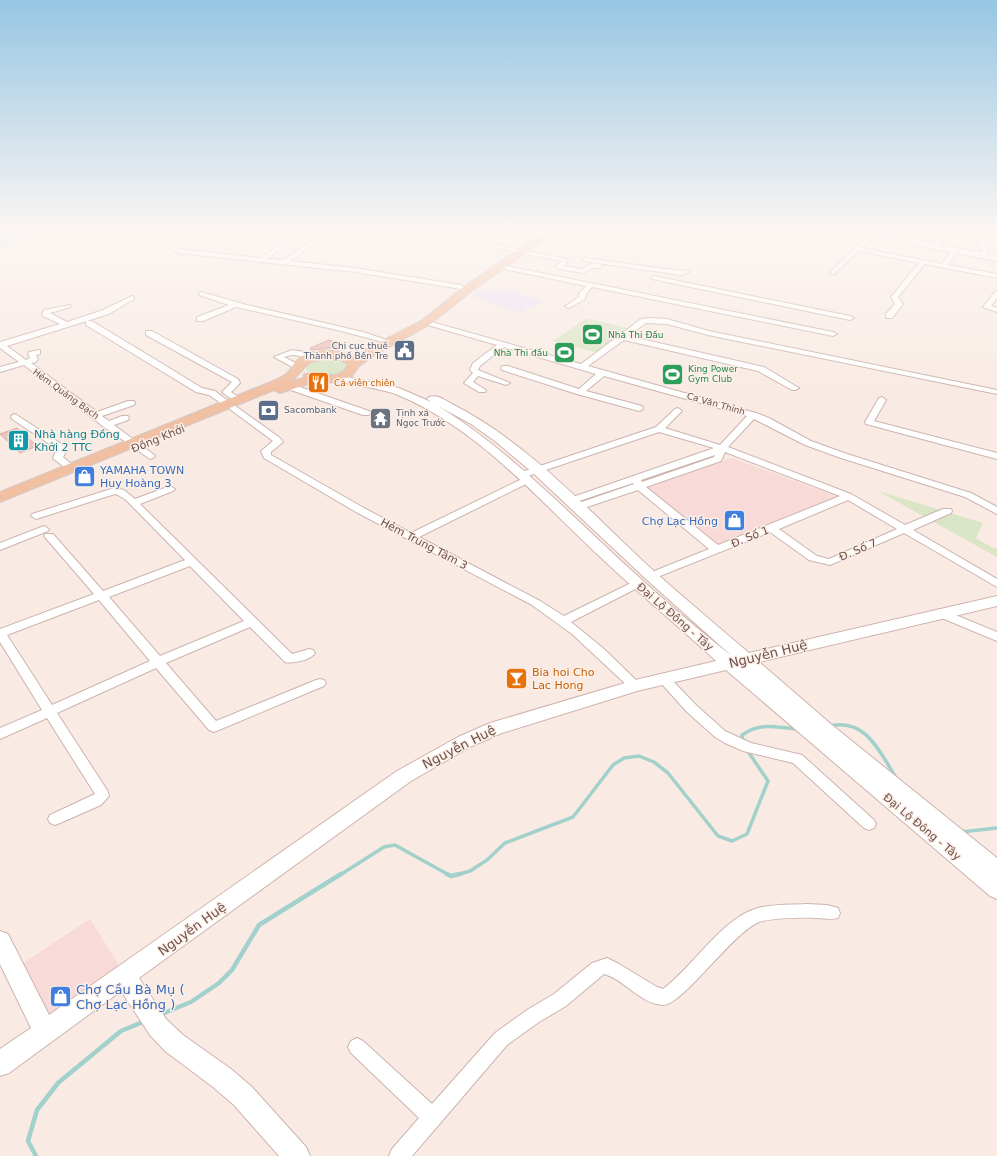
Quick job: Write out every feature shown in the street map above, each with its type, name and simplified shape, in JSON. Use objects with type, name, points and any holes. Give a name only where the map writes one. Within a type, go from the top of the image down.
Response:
[{"type":"main road","points":[[326,355],[351,352],[382,340],[416,321],[468,283]]},
{"type":"main road","points":[[298,368],[304,376],[319,379],[347,371],[372,352],[425,323],[477,283]]},
{"type":"main road","points":[[326,355],[348,358],[347,371]]},
{"type":"main road","name":"Đồng Khởi","points":[[0,498],[234,404],[290,377],[305,360],[326,355]]},
{"type":"main road","name":"Đồng Khởi","points":[[234,404],[288,386],[319,379]]},
{"type":"main road","name":"Đồng Khởi","points":[[0,498],[71,468],[135,445]]},
{"type":"street","points":[[436,283],[461,287]]},
{"type":"street","points":[[582,283],[833,334]]},
{"type":"street","points":[[685,283],[745,297],[850,318]]},
{"type":"street","points":[[889,316],[899,304],[894,297],[906,283]]},
{"type":"street","points":[[569,306],[583,298],[582,294],[591,285]]},
{"type":"street","points":[[745,297],[750,290]]},
{"type":"street","points":[[997,293],[987,307],[997,310]]},
{"type":"street","points":[[201,294],[234,305],[350,330],[382,340]]},
{"type":"street","points":[[0,345],[106,312],[132,298]]},
{"type":"street","points":[[200,319],[234,305]]},
{"type":"street","points":[[66,324],[46,314],[68,306]]},
{"type":"street","points":[[582,367],[644,321],[648,320],[695,328],[710,333],[997,392]]},
{"type":"street","points":[[89,323],[199,390],[212,393],[234,404]]},
{"type":"street","name":"Ca Văn Thỉnh","points":[[425,323],[753,415],[766,420],[808,442],[844,456],[968,495],[997,511]]},
{"type":"street","points":[[149,333],[235,381],[236,383],[226,392],[234,404]]},
{"type":"street","points":[[622,337],[761,369],[796,388]]},
{"type":"street","name":"Hẻm Quảng Bạch","points":[[0,345],[150,456]]},
{"type":"street","points":[[502,345],[476,365],[474,370],[477,374],[506,383]]},
{"type":"street","points":[[0,370],[34,359],[32,354],[36,352]]},
{"type":"street","points":[[298,368],[278,357],[292,352],[304,355],[326,355]]},
{"type":"street","points":[[505,368],[580,392],[639,408]]},
{"type":"street","name":"Đại Lộ Đông - Tây","points":[[347,371],[401,393],[435,410],[466,429],[529,475],[574,504],[651,576],[737,661],[997,890]]},
{"type":"street","points":[[580,392],[603,372]]},
{"type":"street","points":[[477,374],[468,383],[482,390]]},
{"type":"street","points":[[288,386],[366,413]]},
{"type":"street","points":[[882,400],[869,422],[871,424],[997,456]]},
{"type":"street","points":[[96,415],[131,402]]},
{"type":"street","name":"Hẻm Trung Tâm 3","points":[[234,404],[277,440],[278,442],[266,451],[267,456],[410,537],[536,603],[580,634],[635,686]]},
{"type":"street","points":[[410,537],[529,475],[660,429],[678,411]]},
{"type":"street","points":[[574,504],[638,482],[718,459],[722,448],[753,415]]},
{"type":"street","points":[[15,417],[60,447],[62,450],[58,458],[71,468]]},
{"type":"street","points":[[107,424],[125,418]]},
{"type":"street","points":[[660,429],[722,448],[848,496],[997,584]]},
{"type":"street","name":"Đại Lộ Đông - Tây","points":[[529,475],[637,584],[701,637],[737,661],[822,726],[997,870]]},
{"type":"street","points":[[638,482],[717,550]]},
{"type":"street","points":[[133,503],[170,489]]},
{"type":"street","points":[[36,516],[114,490],[121,492],[289,659],[309,653]]},
{"type":"street","name":"Đ. Số 1","points":[[651,576],[848,496]]},
{"type":"street","name":"Đ. Số 7","points":[[771,528],[813,558],[830,562],[947,511]]},
{"type":"street","points":[[0,547],[46,532],[214,727],[320,683]]},
{"type":"street","points":[[55,819],[96,801],[102,796],[102,794],[0,634],[192,561]]},
{"type":"street","points":[[564,622],[637,584]]},
{"type":"street","name":"Nguyễn Huệ","points":[[0,1064],[125,977],[399,780],[426,762],[496,728],[635,686],[997,601]]},
{"type":"street","points":[[941,613],[997,637]]},
{"type":"street","points":[[0,734],[158,662],[252,622]]},
{"type":"street","points":[[664,679],[692,709],[730,740],[748,747],[796,759],[869,824]]},
{"type":"street","points":[[399,1156],[502,1039],[533,1016],[566,995],[598,968],[607,966],[653,994],[663,997],[668,996],[727,938],[748,920],[758,915],[769,914],[821,910],[832,913]]},
{"type":"street","points":[[1,947],[45,1032]]},
{"type":"street","points":[[125,977],[158,1027],[174,1044],[222,1078],[243,1096],[297,1156]]},
{"type":"street","points":[[357,1046],[433,1118]]},
{"type":"shaded area","points":[[502,289],[543,301],[519,313],[471,296],[479,290],[490,293]]},
{"type":"shaded area","name":"Chợ Lạc Hồng","points":[[732,458],[838,497],[719,545],[645,487]]},
{"type":"shaded area","name":"Chợ Cầu Bà Mụ ( Chợ Lạc Hồng )","points":[[90,919],[122,970],[49,1022],[20,965]]},
{"type":"green space","name":"Nhà Thi Đấu","points":[[587,318],[631,329],[598,353],[553,341]]},
{"type":"green space","points":[[327,359],[343,361],[347,367],[339,374],[327,376],[315,375],[306,369],[307,366],[315,361]]},
{"type":"green space","points":[[878,491],[983,523],[976,538],[997,549],[997,557]]},
{"type":"building","points":[[329,340],[346,346],[311,350],[310,348]]},
{"type":"building","name":"Nhà hàng Đồng Khởi 2 TTC","points":[[17,428],[37,446],[20,453],[0,434]]},
{"type":"waterway","points":[[830,726],[843,725],[853,727],[862,732],[878,748],[896,778]]},
{"type":"waterway","points":[[743,742],[742,735],[756,728],[769,726],[798,729]]},
{"type":"waterway","points":[[458,874],[470,871],[487,860],[505,843],[573,817],[613,765],[624,758],[639,756],[654,762],[668,773],[718,836],[732,841],[747,834],[768,781],[747,750]]},
{"type":"waterway","points":[[961,832],[997,828]]},
{"type":"waterway","points":[[340,875],[384,847],[395,845],[449,875]]},
{"type":"waterway","points":[[159,1015],[191,1002],[219,983],[232,970],[259,925],[341,874]]},
{"type":"waterway","points":[[449,875],[458,874]]},
{"type":"waterway","points":[[36,1156],[28,1141],[37,1110],[58,1083],[121,1031],[145,1021]]},
{"type":"place","name":"Nhà Thi Đấu","points":[[592,335]]},
{"type":"place","name":"Chi cục thuế Thành phố Bến Tre","points":[[404,351]]},
{"type":"place","name":"Nhà Thi đấu","points":[[564,353]]},
{"type":"place","name":"King Power Gym Club","points":[[673,374]]},
{"type":"place","name":"Cá viên chiên","points":[[318,383]]},
{"type":"place","name":"Sacombank","points":[[269,410]]},
{"type":"place","name":"Tịnh xá Ngọc Trước","points":[[381,418]]},
{"type":"place","name":"Nhà hàng Đồng Khởi 2 TTC","points":[[18,440]]},
{"type":"place","name":"YAMAHA TOWN Huy Hoàng 3","points":[[85,476]]},
{"type":"place","name":"Chợ Lạc Hồng","points":[[734,521]]},
{"type":"place","name":"Bia hoi Cho Lac Hong","points":[[516,678]]},
{"type":"place","name":"Chợ Cầu Bà Mụ ( Chợ Lạc Hồng )","points":[[61,996]]}]
